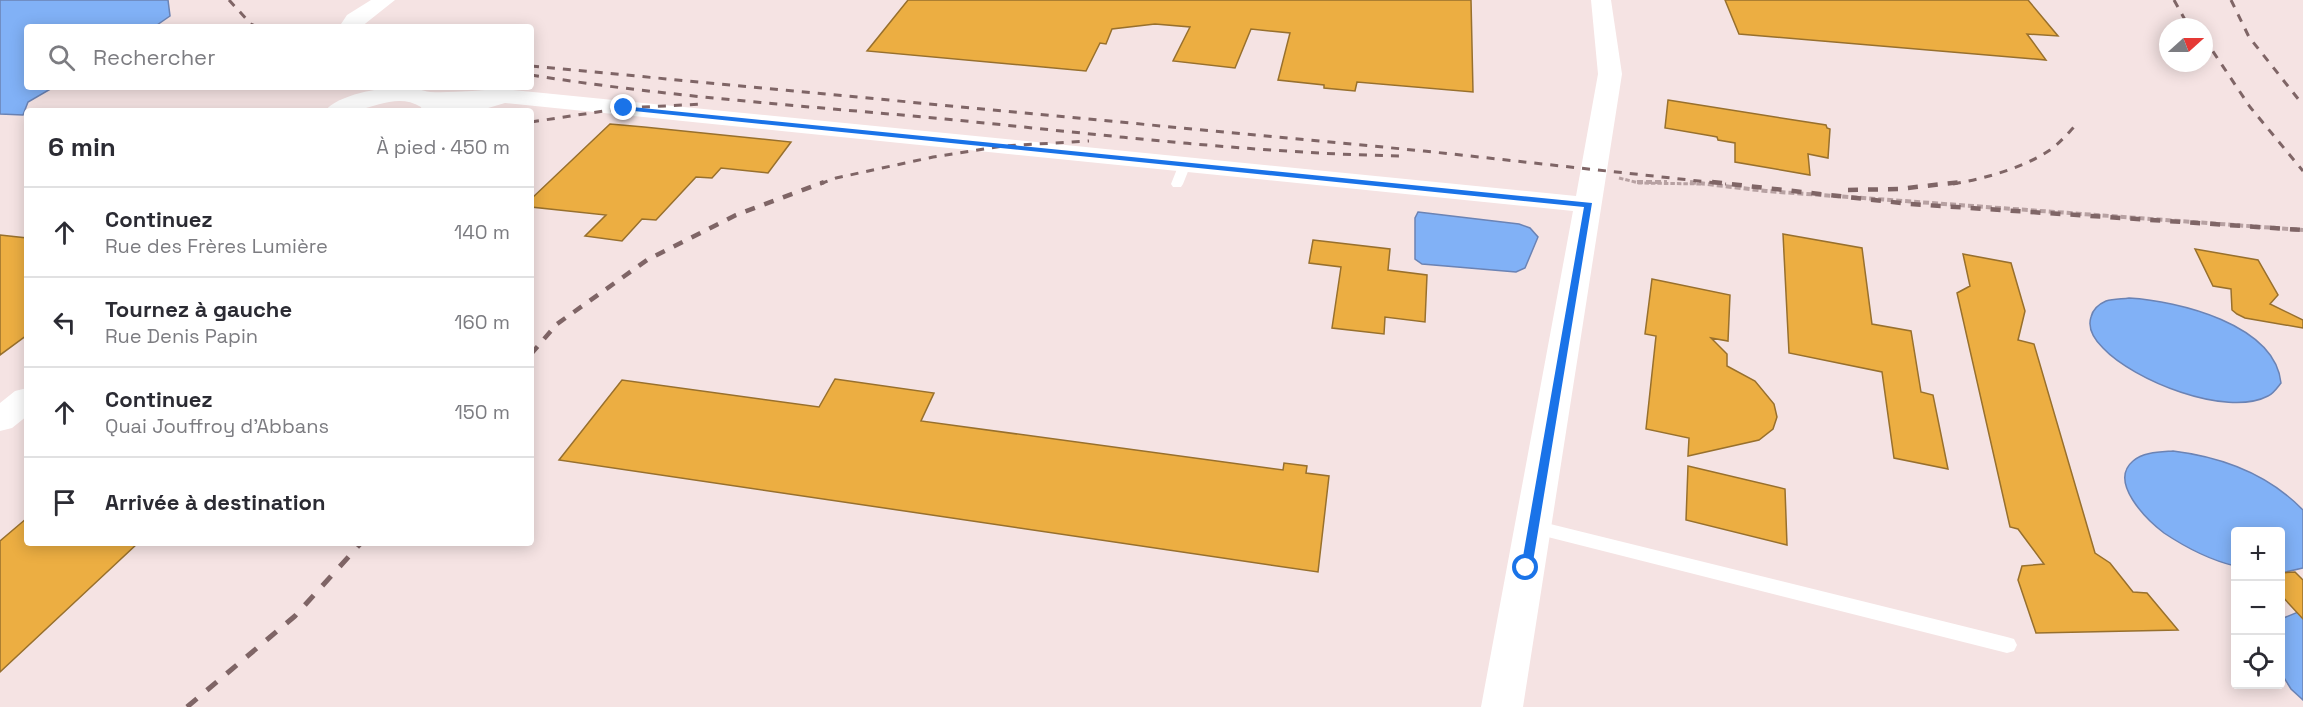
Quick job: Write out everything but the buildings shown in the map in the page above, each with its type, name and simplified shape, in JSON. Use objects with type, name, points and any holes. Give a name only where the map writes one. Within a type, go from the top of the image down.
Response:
[{"type":"street","points":[[352,24],[385,0]]},
{"type":"street","points":[[1502,707],[1610,74],[1601,0]]},
{"type":"street","points":[[344,101],[386,91],[406,94],[430,105],[504,96],[1060,152],[1181,174],[1589,205]]},
{"type":"street","points":[[462,108],[504,96]]},
{"type":"street","points":[[0,420],[24,401]]},
{"type":"lane","points":[[1534,527],[2007,645]]},
{"type":"path","points":[[1593,172],[1639,183],[1686,182],[1847,197],[2303,230]]},
{"type":"water","points":[[0,0],[168,0],[170,16],[158,24],[24,24],[24,90],[49,90],[28,102],[23,115],[0,114]]},
{"type":"water","points":[[1418,212],[1519,224],[1530,228],[1538,237],[1525,268],[1516,272],[1422,264],[1415,259],[1415,218]]},
{"type":"water","points":[[2129,298],[2173,304],[2221,319],[2243,331],[2262,345],[2275,363],[2281,383],[2268,396],[2250,402],[2229,402],[2205,399],[2181,392],[2136,372],[2103,348],[2095,338],[2090,326],[2093,312],[2101,304],[2109,300]]},
{"type":"water","points":[[2173,451],[2209,458],[2243,469],[2275,486],[2303,510],[2303,568],[2285,572],[2285,527],[2231,527],[2231,565],[2198,552],[2164,533],[2140,510],[2127,490],[2125,479],[2126,470],[2133,461],[2152,453]]},
{"type":"water","points":[[2303,610],[2303,700],[2285,679],[2285,617]]},
{"type":"railway","points":[[229,0],[251,24]]},
{"type":"railway","points":[[2174,0],[2184,18]]},
{"type":"railway","points":[[2231,0],[2249,37],[2303,105]]},
{"type":"railway","points":[[2213,52],[2250,107],[2303,171]]},
{"type":"railway","points":[[534,66],[1424,151],[1726,184]]},
{"type":"railway","points":[[534,75],[686,95],[1173,142],[1287,151],[1401,156]]},
{"type":"railway","points":[[534,122],[624,108],[704,104]]},
{"type":"railway","points":[[1953,184],[1991,176],[2039,157],[2061,141],[2077,124]]},
{"type":"railway","points":[[820,184],[836,178],[933,157],[1003,146],[1089,141]]},
{"type":"railway","points":[[534,351],[557,324],[647,260],[736,215],[824,182]]},
{"type":"railway","points":[[1712,182],[1910,204],[2303,230]]},
{"type":"railway","points":[[1848,190],[1898,189],[1961,182]]},
{"type":"railway","points":[[187,707],[295,616],[358,546]]},
{"type":"route","points":[[624,108],[1589,205],[1526,568]]}]
